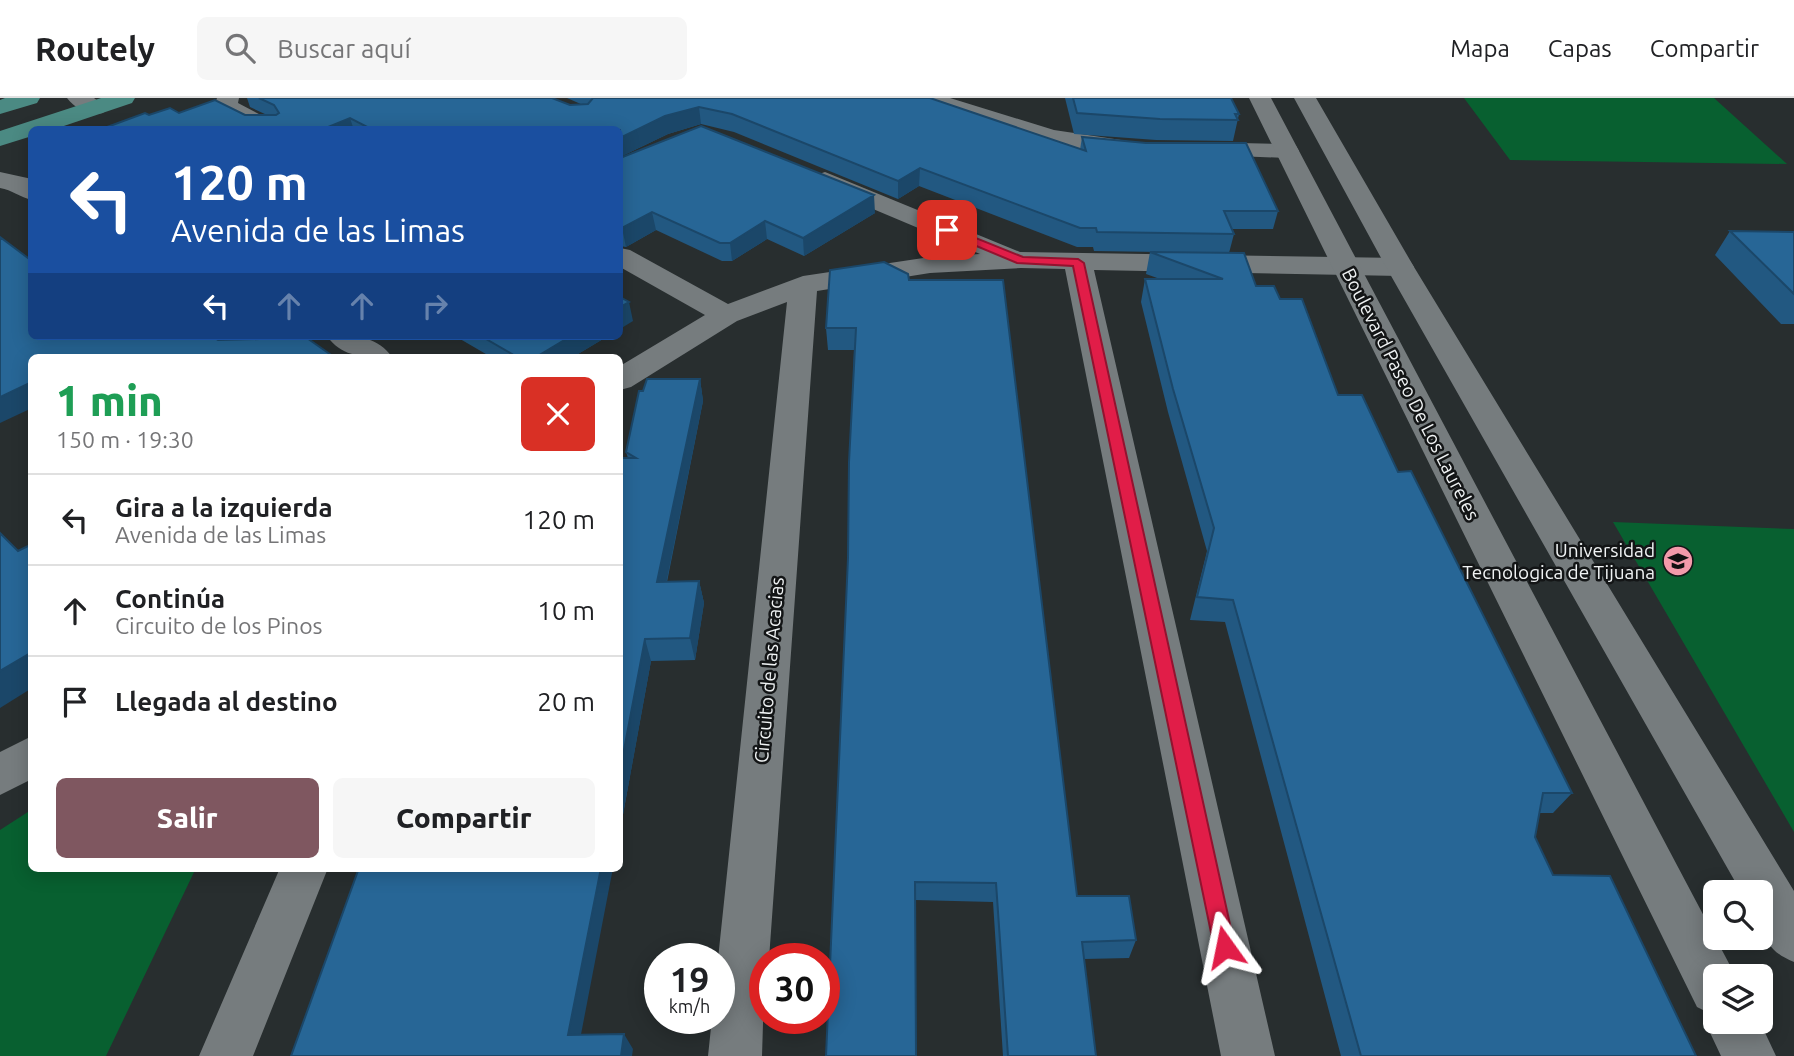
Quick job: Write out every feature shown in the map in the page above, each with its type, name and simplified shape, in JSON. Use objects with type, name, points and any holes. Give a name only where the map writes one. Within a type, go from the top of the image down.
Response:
[{"type":"main road","points":[[0,107],[29,98]]},
{"type":"main road","points":[[31,126],[86,103],[124,98]]},
{"type":"main road","points":[[77,126],[95,115],[86,103]]},
{"type":"main road","points":[[0,139],[28,127]]},
{"type":"main road","points":[[0,158],[28,148]]},
{"type":"street","points":[[227,98],[226,106],[264,126]]},
{"type":"street","points":[[928,98],[1050,139],[1077,144],[1287,151]]},
{"type":"street","name":"Boulevard Paseo De Los Laureles","points":[[1260,98],[1703,965]]},
{"type":"street","points":[[1305,98],[1400,267],[1794,938]]},
{"type":"street","points":[[985,118],[1009,102]]},
{"type":"street","points":[[801,170],[1021,261]]},
{"type":"street","points":[[0,180],[20,183],[28,189]]},
{"type":"street","points":[[623,258],[726,315]]},
{"type":"street","points":[[623,378],[726,315],[803,285],[930,265],[1021,261],[1400,267]]},
{"type":"street","points":[[1078,263],[1248,1056]]},
{"type":"street","name":"Circuito de las Acacias","points":[[734,1056],[803,285]]},
{"type":"street","points":[[348,340],[371,354]]},
{"type":"street","points":[[0,775],[28,758]]},
{"type":"street","points":[[226,1056],[302,872]]},
{"type":"street","points":[[1738,1034],[1749,1056]]},
{"type":"green space","points":[[1464,98],[1714,98],[1787,164],[1510,160]]},
{"type":"green space","points":[[1613,522],[1794,529],[1794,832]]},
{"type":"green space","points":[[28,812],[28,872],[194,872],[106,1056],[0,1056],[0,830]]},
{"type":"building","points":[[259,98],[552,98],[570,105],[588,104],[593,98],[930,98],[1086,151],[1082,137],[1146,143],[1246,143],[1278,211],[1224,211],[1234,234],[1097,232],[1096,228],[1080,228],[920,168],[898,181],[732,114],[699,107],[665,116],[623,137],[623,126],[365,126],[350,118],[331,126],[110,126],[145,113],[149,115],[170,108],[179,113],[215,100],[245,115],[276,115],[279,113],[274,105]]},
{"type":"building","points":[[1073,98],[1231,98],[1239,114],[1235,114],[1238,120],[1160,119],[1077,113]]},
{"type":"building","points":[[701,126],[874,195],[803,238],[765,221],[730,243],[720,243],[652,212],[623,227],[623,157]]},
{"type":"building","points":[[1730,231],[1794,232],[1794,294]]},
{"type":"building","points":[[0,237],[28,258],[28,340],[310,340],[330,354],[28,354],[28,384],[0,397]]},
{"type":"building","points":[[1150,252],[1244,253],[1256,286],[1274,286],[1280,299],[1302,299],[1338,395],[1362,395],[1398,472],[1411,471],[1572,793],[1543,793],[1535,837],[1553,875],[1610,876],[1696,1056],[1361,1056],[1233,600],[1197,597],[1214,528],[1173,389],[1145,279],[1223,279]]},
{"type":"building","points":[[884,262],[908,274],[909,280],[1003,280],[1077,896],[1129,896],[1136,940],[1082,942],[1096,1056],[1008,1056],[996,883],[915,882],[916,1056],[826,1056],[827,1034],[840,1034],[840,943],[831,943],[856,328],[826,328],[830,270]]},
{"type":"building","points":[[488,340],[564,340],[541,354],[512,354]]},
{"type":"building","points":[[647,379],[700,379],[657,582],[699,581],[690,638],[645,639],[623,755],[623,458],[636,458],[626,452],[639,391],[643,391]]},
{"type":"building","points":[[0,533],[18,551],[28,546],[28,654],[0,671]]},
{"type":"building","points":[[358,872],[600,872],[568,1035],[624,1034],[621,1056],[291,1056]]},
{"type":"place","name":"Universidad Tecnologica de Tijuana","points":[[1678,561]]},
{"type":"route","points":[[947,230],[1021,261],[1078,263],[1225,947]]}]
